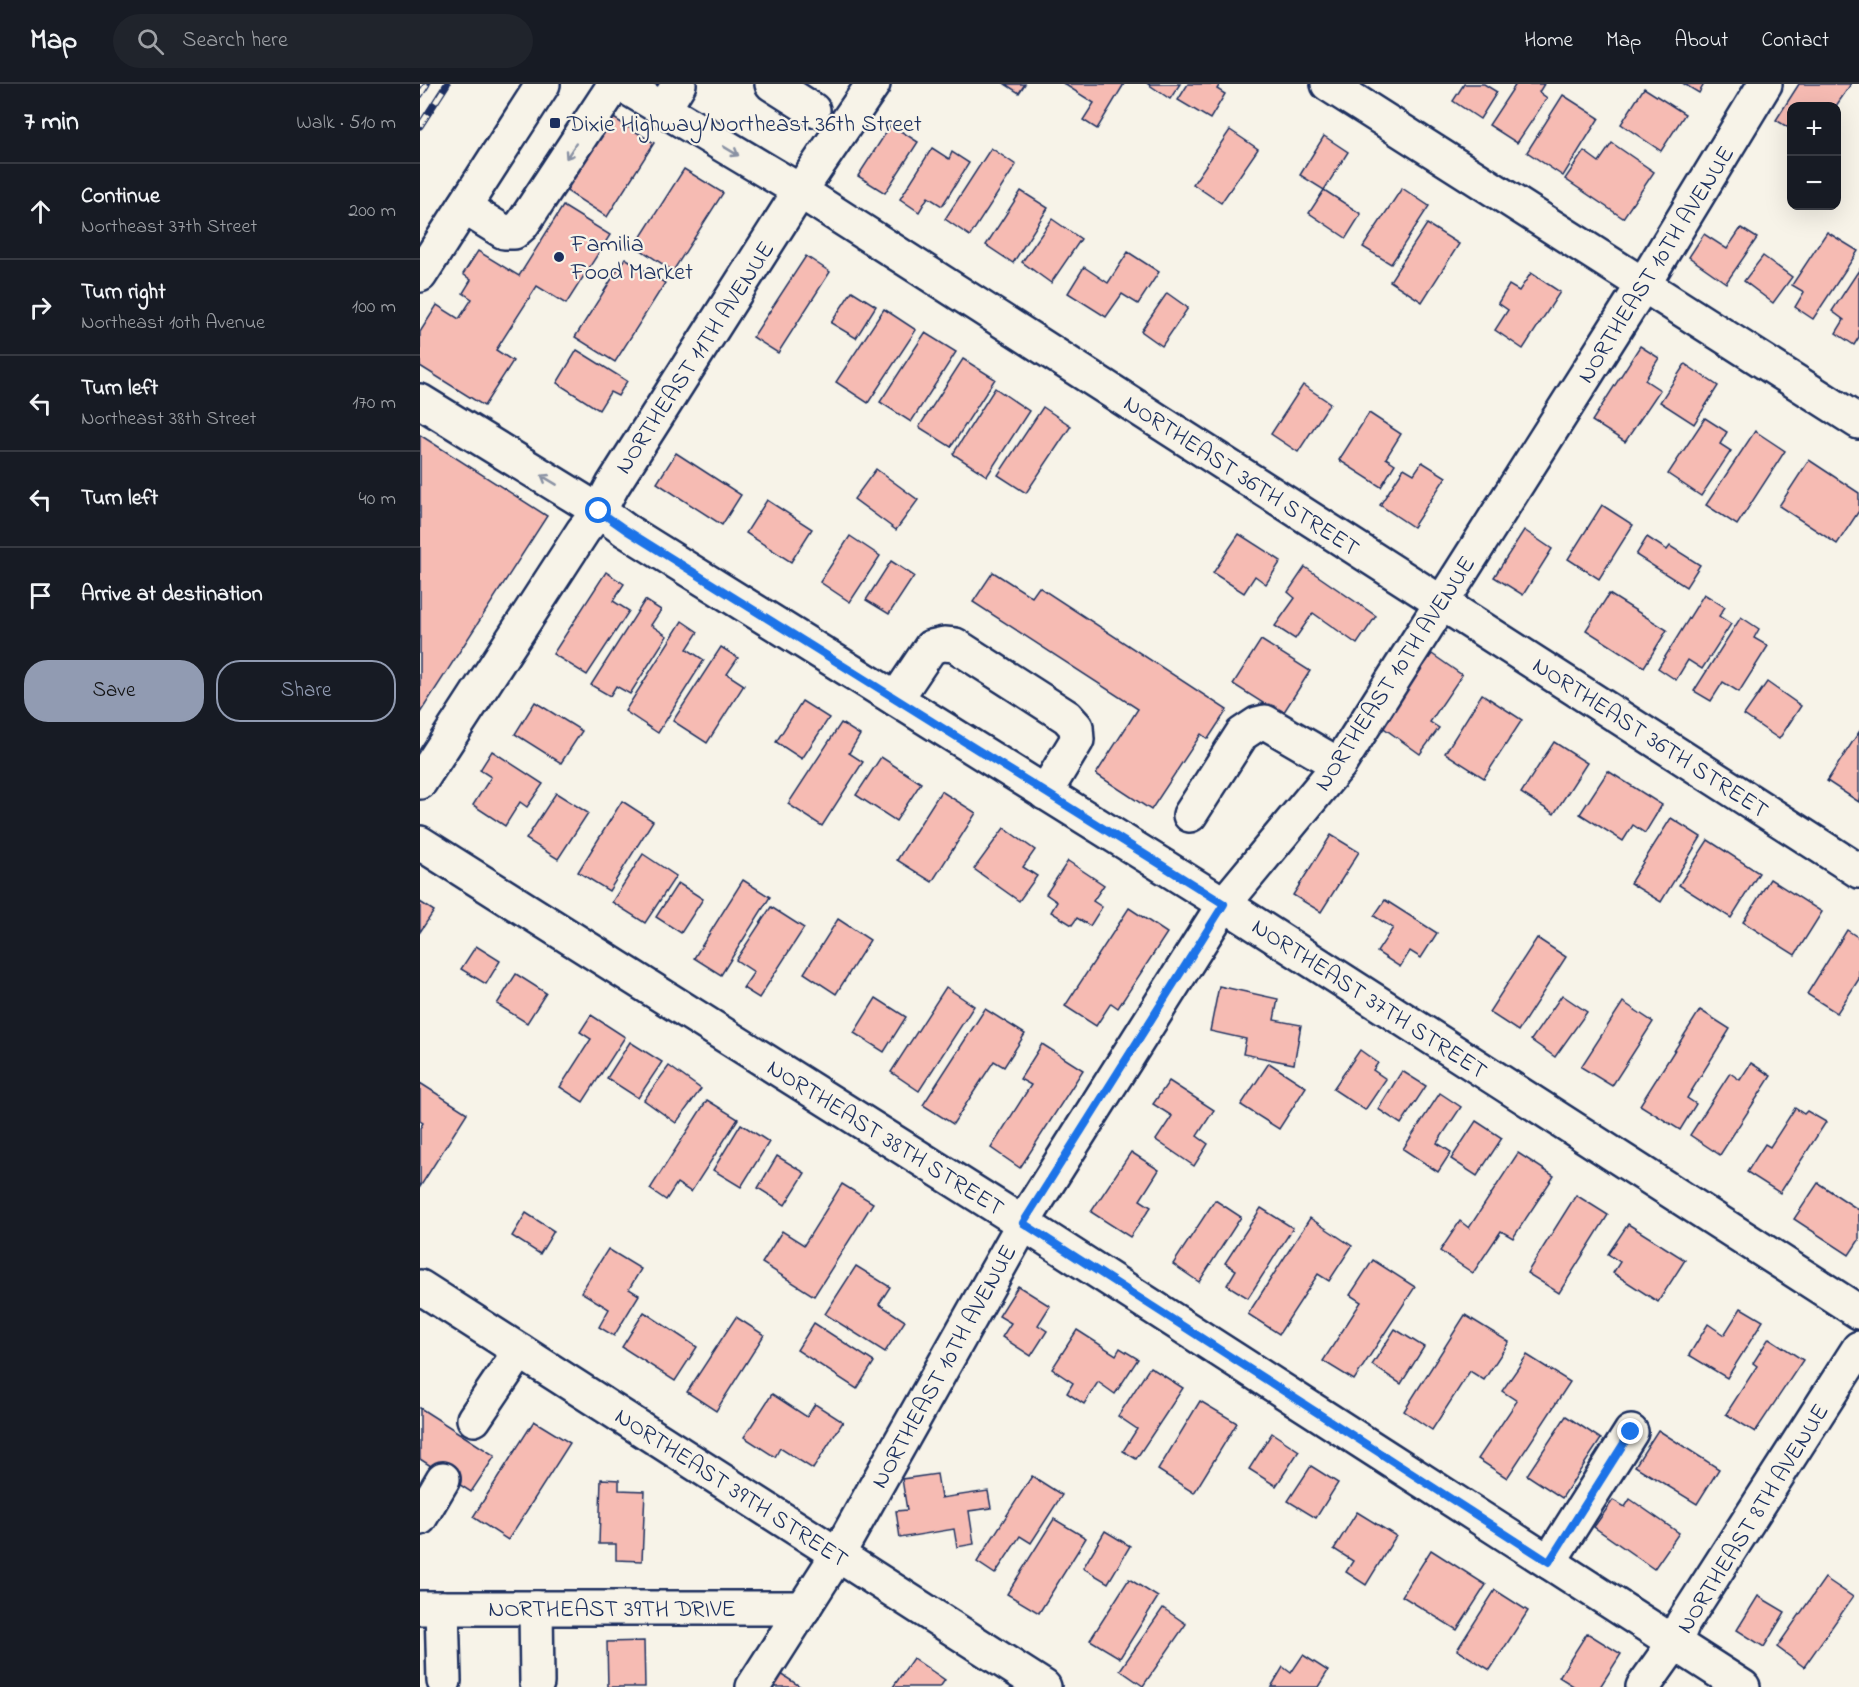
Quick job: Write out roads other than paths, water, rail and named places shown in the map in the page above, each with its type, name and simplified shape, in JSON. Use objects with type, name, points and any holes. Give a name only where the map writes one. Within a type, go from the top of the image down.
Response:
[{"type":"street","points":[[464,207],[504,232],[514,232],[522,225],[615,84]]},
{"type":"street","name":"NORTHEAST 36TH STREET","points":[[621,84],[671,97],[800,191],[1859,871]]},
{"type":"street","points":[[772,84],[813,110]]},
{"type":"street","name":"NORTHEAST 11TH AVENUE","points":[[420,782],[583,531],[599,511],[613,484],[800,191],[873,84]]},
{"type":"street","points":[[1328,84],[1859,422]]},
{"type":"street","name":"NORTHEAST 10TH AVENUE","points":[[753,1687],[838,1554],[1023,1223],[1224,904],[1339,765],[1643,285],[1765,84]]},
{"type":"street","points":[[420,275],[538,87]]},
{"type":"street","name":"NORTHEAST 37TH STREET","points":[[420,401],[1224,904],[1859,1312]]},
{"type":"street","points":[[896,699],[931,647],[944,644],[955,645],[1067,717],[1076,727],[1077,740],[1045,793]]},
{"type":"street","points":[[1190,815],[1242,734],[1257,724],[1265,722],[1339,765]]},
{"type":"street","name":"NORTHEAST 38TH STREET","points":[[420,843],[1023,1223],[1654,1632],[1675,1642],[1743,1687]]},
{"type":"street","name":"NORTHEAST 39TH STREET","points":[[420,1287],[1044,1687]]},
{"type":"street","name":"NORTHEAST 8TH AVENUE","points":[[1643,1687],[1675,1642],[1683,1623],[1859,1348]]},
{"type":"street","points":[[474,1419],[520,1351]]},
{"type":"street","points":[[1549,1562],[1631,1432]]},
{"type":"street","points":[[420,1518],[443,1479]]},
{"type":"street","points":[[431,1608],[444,1681]]},
{"type":"street","name":"NORTHEAST 39TH DRIVE","points":[[431,1608],[804,1608]]},
{"type":"street","points":[[536,1608],[537,1683]]},
{"type":"railway","points":[[420,95],[427,84]]},
{"type":"railway","points":[[420,126],[447,84]]},
{"type":"place","name":"Dixie Highway/Northeast 36th Street","points":[[555,123]]},
{"type":"place","name":"Familia Food Market","points":[[559,257]]}]
